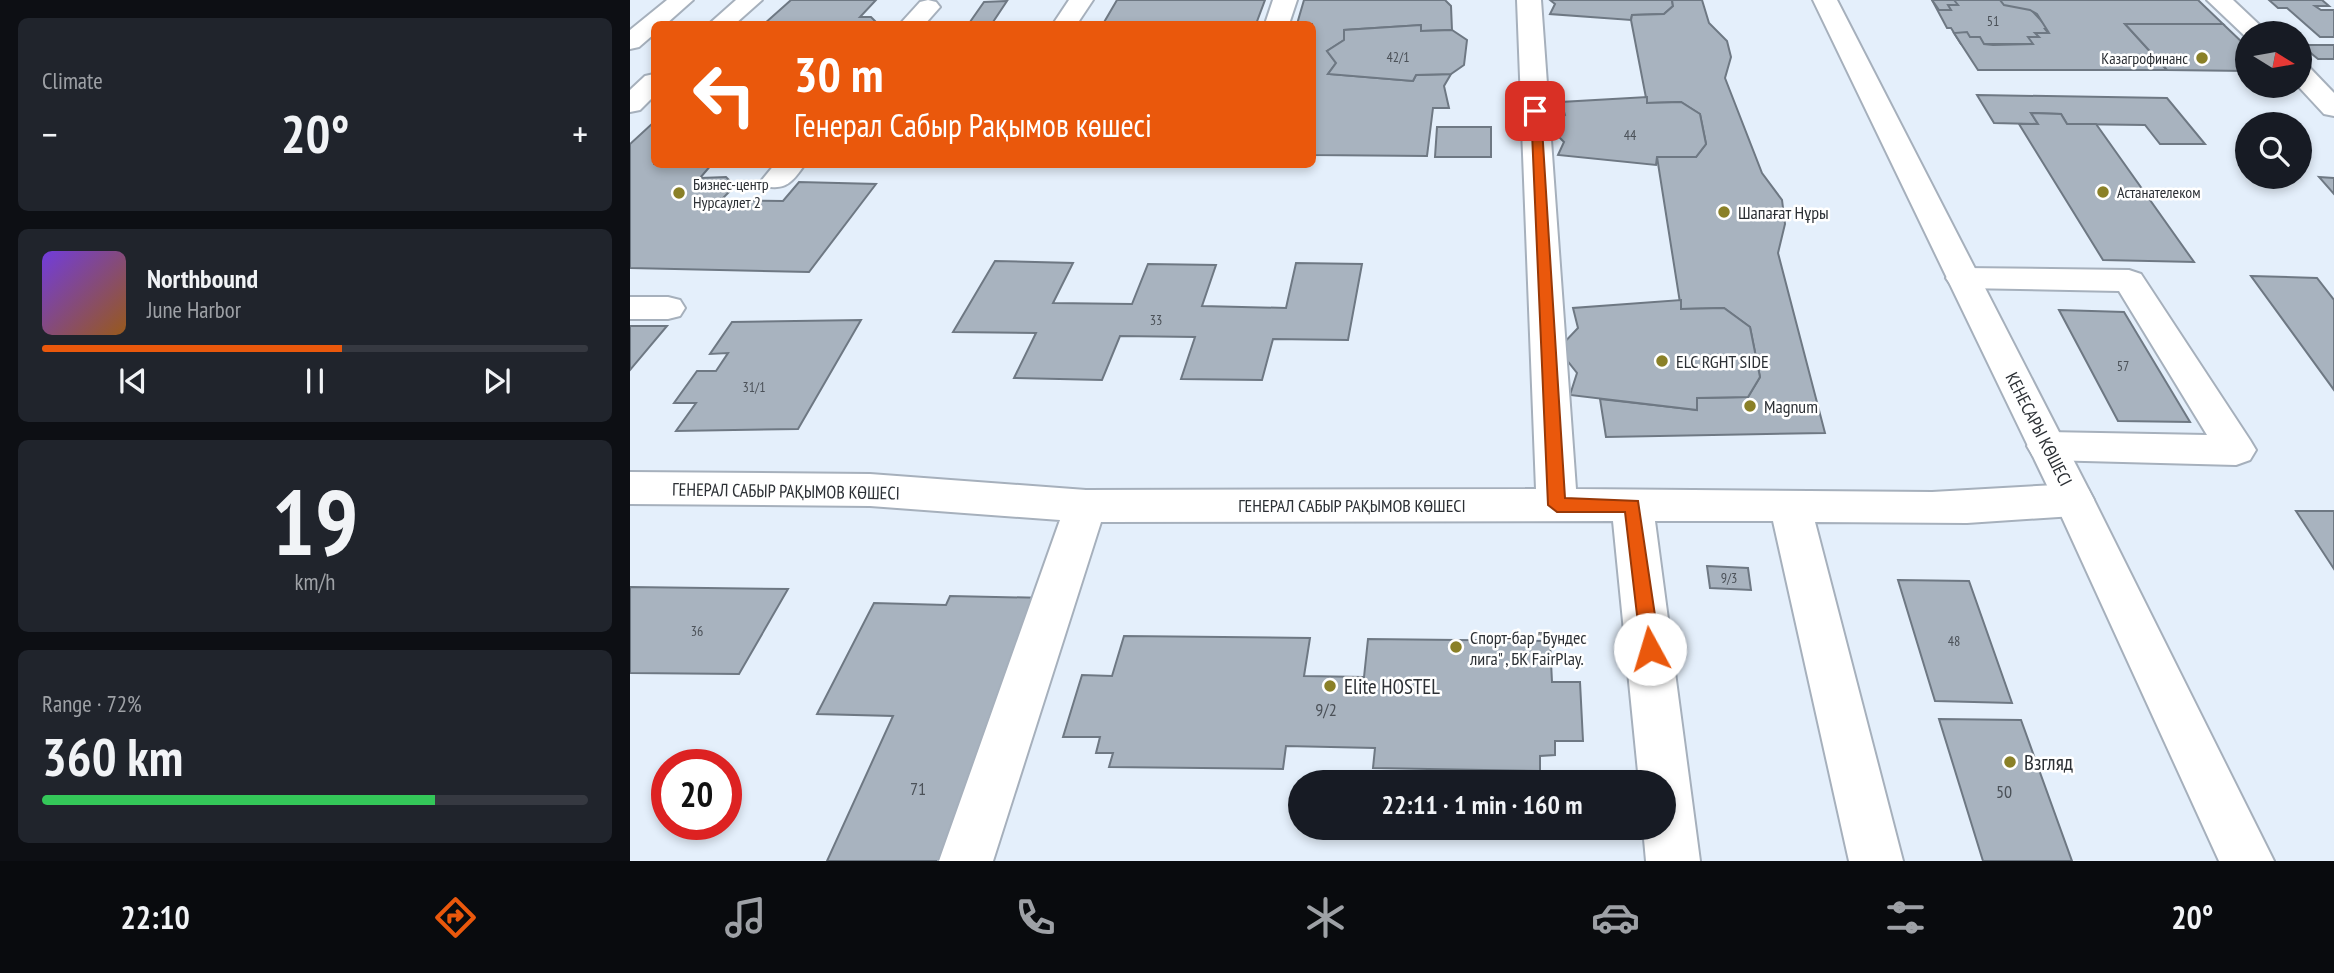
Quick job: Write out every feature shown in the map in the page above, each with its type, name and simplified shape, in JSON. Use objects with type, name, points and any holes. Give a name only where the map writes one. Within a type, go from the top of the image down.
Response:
[{"type":"street","points":[[630,20],[655,0]]},
{"type":"street","points":[[656,21],[681,0]]},
{"type":"street","points":[[725,21],[750,0]]},
{"type":"street","points":[[1067,21],[1081,0]]},
{"type":"street","points":[[1278,21],[1285,0]]},
{"type":"street","points":[[1530,0],[1557,505]]},
{"type":"street","name":"КЕНЕСАРЫ КӨШЕСІ","points":[[1825,0],[2074,500],[2247,861]]},
{"type":"street","points":[[2219,0],[2243,21]]},
{"type":"street","points":[[630,42],[651,25]]},
{"type":"street","points":[[630,65],[651,66]]},
{"type":"street","points":[[630,104],[651,85]]},
{"type":"street","points":[[2312,85],[2334,108]]},
{"type":"street","points":[[1963,278],[2129,281],[2236,450],[2047,446]]},
{"type":"street","points":[[630,308],[668,308]]},
{"type":"street","name":"ГЕНЕРАЛ САБЫР РАҚЫМОВ КӨШЕСІ","points":[[630,488],[870,490],[1086,506],[1790,505],[1895,511],[1987,509],[2074,500]]},
{"type":"street","points":[[1632,505],[1674,861]]},
{"type":"street","points":[[1790,505],[1876,861]]},
{"type":"street","points":[[966,861],[1086,506]]},
{"type":"building","points":[[791,0],[876,0],[860,17],[871,17],[875,21],[767,21]]},
{"type":"building","points":[[1117,0],[1265,0],[1257,21],[1105,21]]},
{"type":"building","points":[[1304,0],[1445,0],[1451,6],[1452,30],[1421,31],[1421,25],[1344,30],[1344,40],[1327,51],[1336,63],[1328,74],[1413,81],[1416,75],[1451,74],[1444,86],[1449,108],[1433,108],[1427,156],[1316,155],[1316,21],[1298,21]]},
{"type":"building","points":[[1550,0],[1672,0],[1673,6],[1664,14],[1632,15],[1631,20],[1550,14],[1555,4]]},
{"type":"building","name":"Шапағат Нұры","points":[[1672,0],[1702,0],[1709,23],[1727,41],[1731,57],[1725,78],[1762,173],[1782,200],[1785,224],[1778,253],[1825,433],[1606,437],[1600,399],[1697,410],[1697,398],[1748,397],[1760,377],[1750,327],[1724,308],[1681,309],[1657,157],[1696,157],[1706,144],[1700,114],[1681,102],[1647,103],[1631,20],[1632,15],[1664,14],[1673,6]]},
{"type":"building","points":[[1932,0],[2022,0],[2049,29],[2045,29],[2057,44],[1961,44],[1951,28],[1947,28]]},
{"type":"building","points":[[1932,0],[1954,0],[1958,5],[1948,5],[1951,10],[1939,10]]},
{"type":"building","points":[[2000,0],[2198,0],[2223,24],[2125,24],[2167,70],[1978,70],[1954,33],[1967,32],[1970,37],[1980,37],[1984,44],[1993,45],[2033,44],[2028,37],[2039,37],[2035,33],[2049,33],[2037,14],[2004,5]]},
{"type":"building","points":[[2269,0],[2322,0],[2329,6],[2315,6],[2321,10],[2334,10],[2334,37],[2320,37],[2312,30],[2312,21],[2302,21],[2287,8],[2278,8]]},
{"type":"building","points":[[1007,1],[994,21],[971,21],[984,2]]},
{"type":"building","name":"Казагрофинанс","points":[[2125,24],[2223,24],[2235,36],[2235,71],[2167,70]]},
{"type":"building","points":[[1421,25],[1421,31],[1452,30],[1467,40],[1464,65],[1451,74],[1416,75],[1413,81],[1328,74],[1336,63],[1327,51],[1344,40],[1344,30]]},
{"type":"building","points":[[2312,45],[2334,45],[2334,59],[2318,59],[2312,54]]},
{"type":"building","points":[[1977,95],[2167,98],[2205,144],[2160,144],[2145,125],[2067,124],[2061,114],[2031,113],[2038,124],[1994,123]]},
{"type":"building","points":[[1647,97],[1647,103],[1681,102],[1700,114],[1706,144],[1696,157],[1657,157],[1656,165],[1558,155],[1564,142],[1549,127],[1565,115],[1561,102]]},
{"type":"building","name":"Астанателеком","points":[[2031,113],[2061,114],[2067,124],[2096,124],[2194,262],[2103,260],[2019,124],[2038,124]]},
{"type":"building","name":"Бизнес-центр Нурсаулет 2","points":[[651,125],[651,168],[709,168],[700,178],[726,177],[735,186],[721,200],[783,201],[799,182],[876,184],[809,272],[630,268],[630,144]]},
{"type":"building","points":[[1437,127],[1491,127],[1491,157],[1435,157]]},
{"type":"building","points":[[2319,177],[2334,178],[2334,194]]},
{"type":"building","points":[[995,261],[1073,263],[1053,303],[1132,304],[1148,264],[1216,265],[1202,306],[1286,308],[1296,263],[1362,264],[1348,340],[1273,339],[1262,380],[1181,379],[1195,337],[1120,336],[1102,380],[1014,378],[1036,333],[953,332]]},
{"type":"building","points":[[2251,276],[2317,278],[2334,300],[2334,390]]},
{"type":"building","name":"ELC RGHT SIDE","points":[[1681,300],[1681,309],[1724,308],[1750,327],[1760,377],[1748,397],[1697,398],[1697,410],[1570,395],[1577,373],[1558,349],[1578,328],[1573,308]]},
{"type":"building","points":[[2059,310],[2124,312],[2190,422],[2118,421]]},
{"type":"building","points":[[861,320],[798,429],[676,431],[696,403],[674,403],[697,371],[716,371],[728,353],[710,354],[732,322]]},
{"type":"building","points":[[630,326],[667,326],[630,370]]},
{"type":"building","points":[[2296,511],[2334,511],[2334,569]]},
{"type":"building","points":[[1707,566],[1748,568],[1751,590],[1710,588]]},
{"type":"building","points":[[1898,580],[1969,581],[2012,703],[1935,701]]},
{"type":"building","points":[[630,587],[788,589],[739,674],[630,673]]},
{"type":"building","points":[[950,596],[1047,598],[948,861],[827,861],[893,716],[817,714],[874,603],[946,605]]},
{"type":"building","points":[[1124,636],[1310,638],[1304,676],[1364,677],[1368,639],[1550,641],[1552,682],[1580,682],[1583,741],[1555,741],[1555,755],[1540,756],[1540,770],[1373,768],[1375,748],[1286,746],[1283,769],[1109,767],[1113,753],[1096,753],[1100,737],[1063,737],[1082,675],[1112,676]]},
{"type":"building","points":[[1939,719],[2021,720],[2072,861],[1983,861]]},
{"type":"place","name":"Казагрофинанс","points":[[2202,58]]},
{"type":"place","name":"Астанателеком","points":[[2103,192]]},
{"type":"place","name":"Бизнес-центр Нурсаулет 2","points":[[679,193]]},
{"type":"place","name":"Шапағат Нұры","points":[[1724,212]]},
{"type":"place","name":"ELC RGHT SIDE","points":[[1662,361]]},
{"type":"place","name":"Magnum","points":[[1750,406]]},
{"type":"place","name":"Спорт-бар \"Бундес лига\" , БК FairPlay.","points":[[1456,647]]},
{"type":"place","name":"Elite HOSTEL","points":[[1330,686]]},
{"type":"place","name":"Взгляд","points":[[2010,762]]},
{"type":"route","points":[[1535,111],[1557,505],[1632,505],[1639,542],[1650,649]]}]
